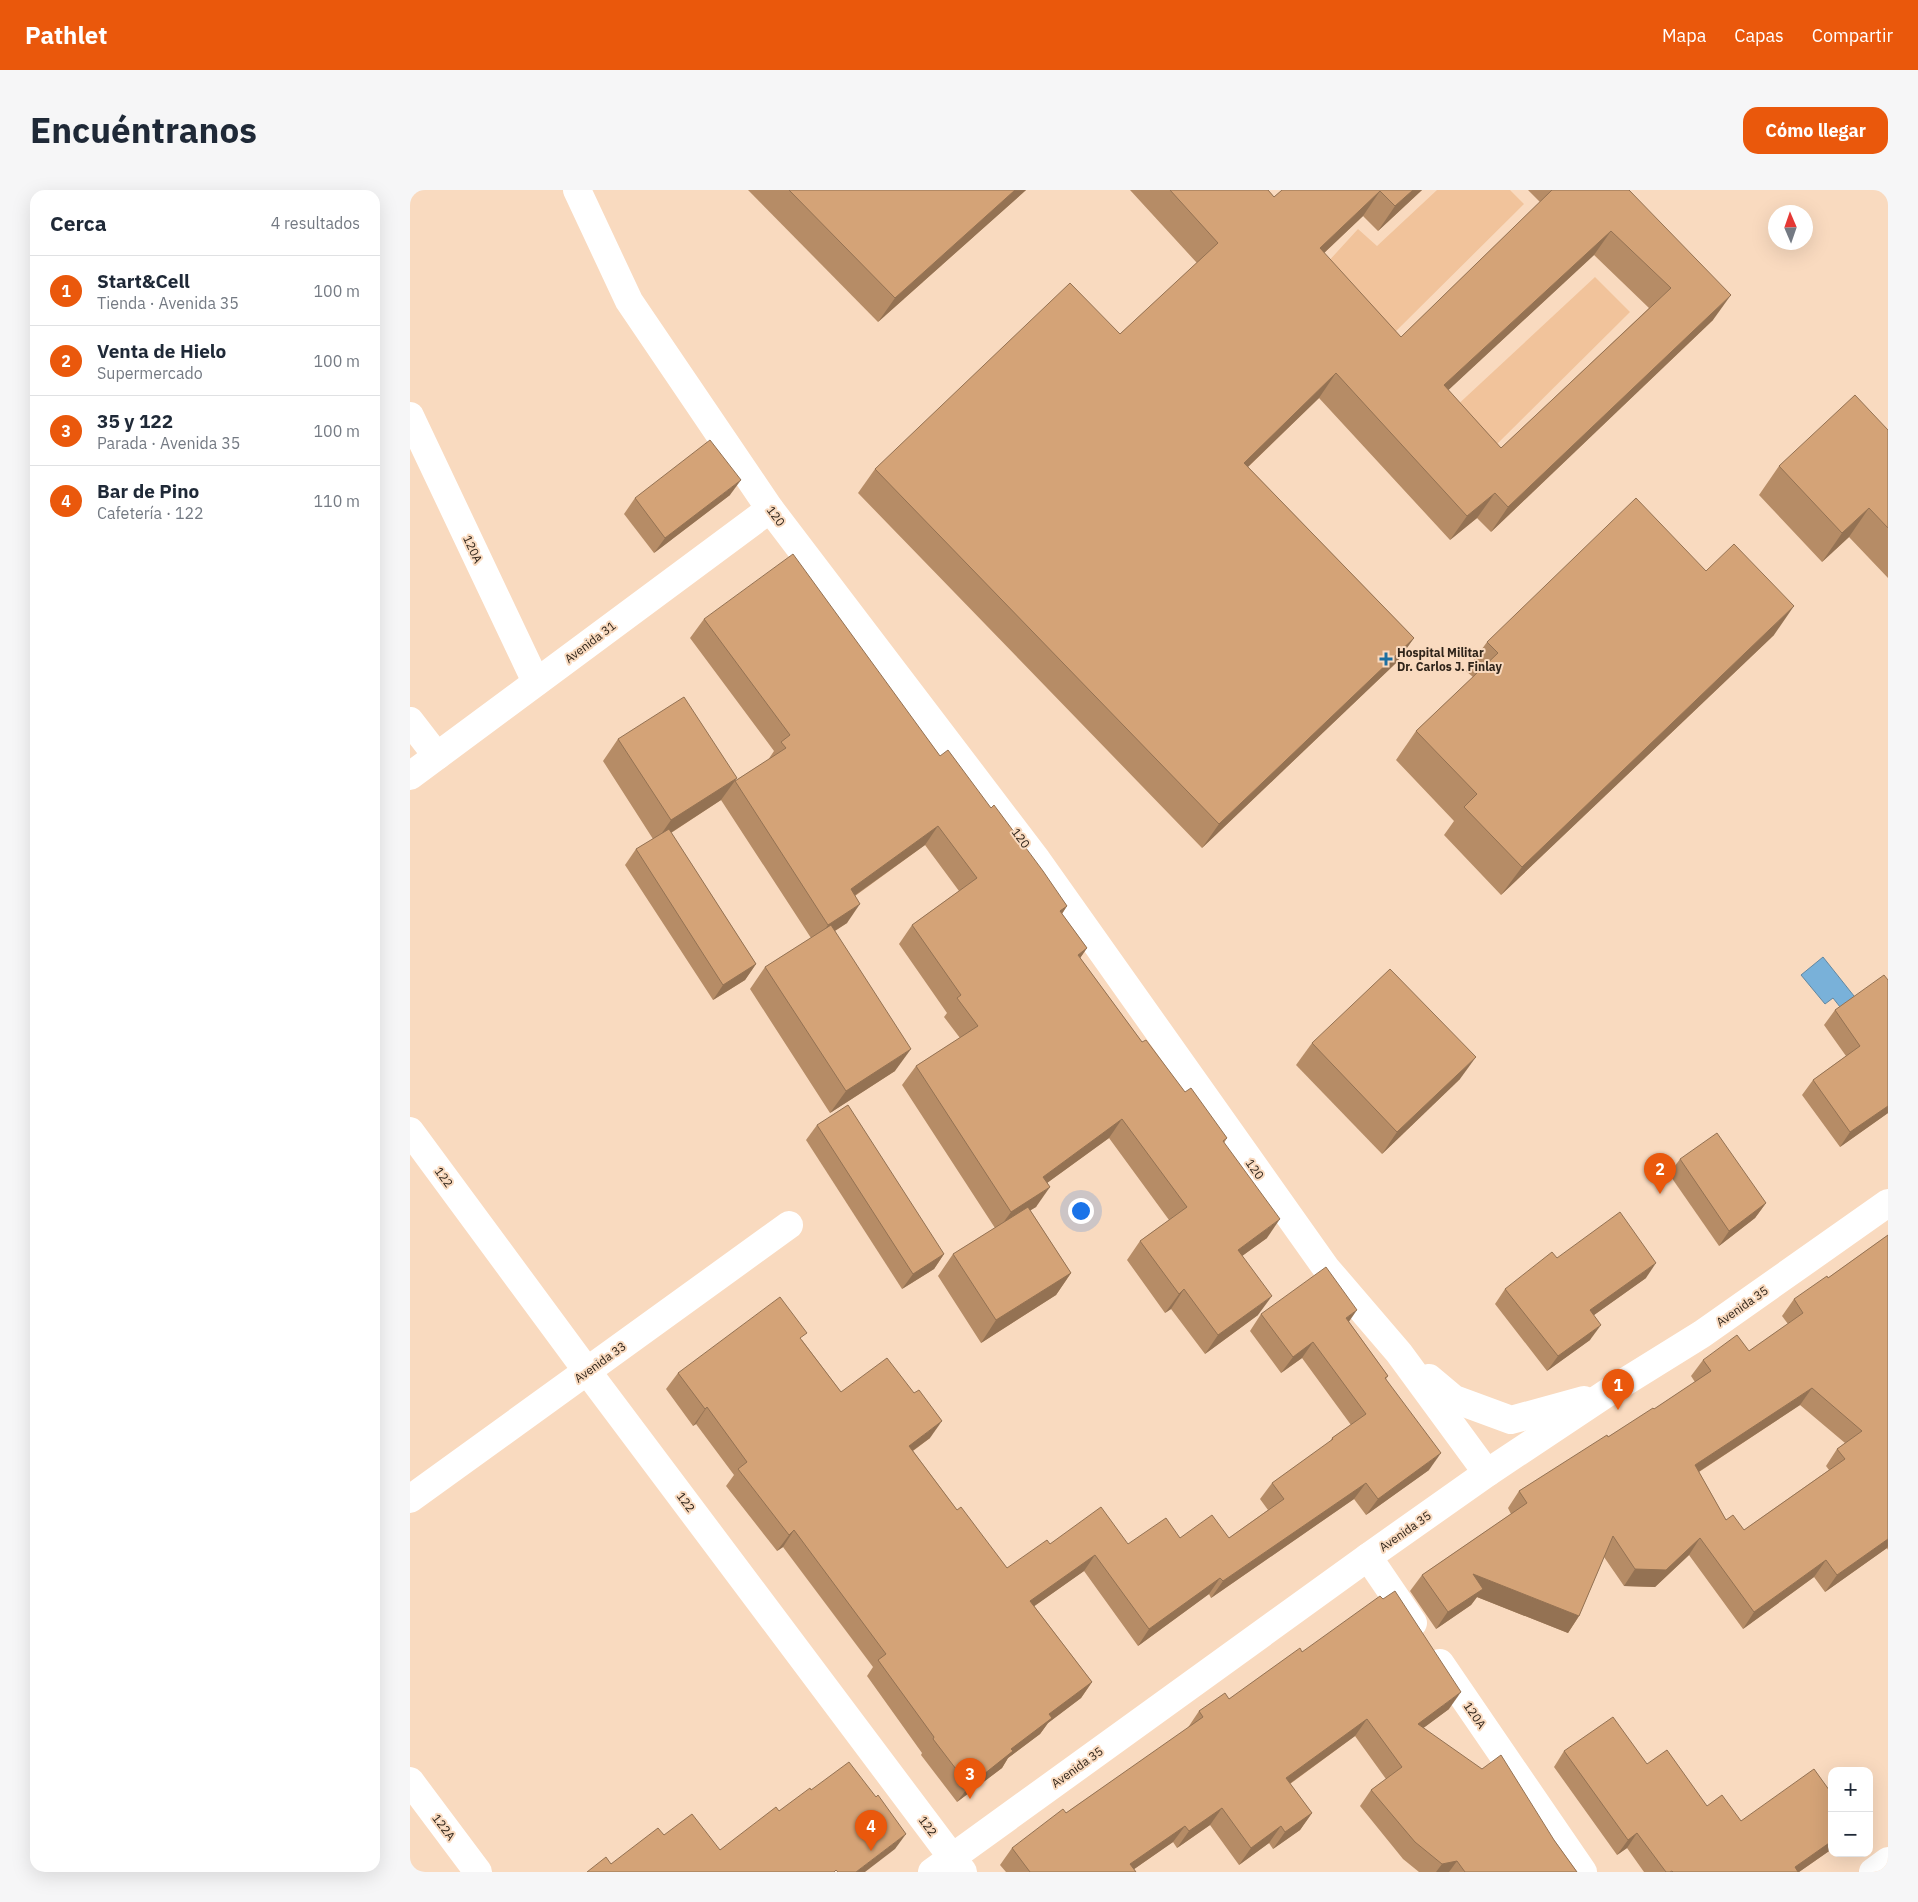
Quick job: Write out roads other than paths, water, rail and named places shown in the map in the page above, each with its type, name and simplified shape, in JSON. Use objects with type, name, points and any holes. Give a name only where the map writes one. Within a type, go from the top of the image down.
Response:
[{"type":"street","name":"120","points":[[577,190],[629,301],[770,509],[1038,860],[1326,1268],[1399,1353],[1487,1474]]},
{"type":"street","name":"120A","points":[[410,416],[536,682]]},
{"type":"street","name":"Avenida 31","points":[[410,776],[770,509]]},
{"type":"street","points":[[410,721],[437,756]]},
{"type":"street","name":"122","points":[[410,1131],[949,1867]]},
{"type":"street","name":"Avenida 35","points":[[949,1867],[1368,1557],[1607,1393],[1702,1334],[1888,1203]]},
{"type":"street","name":"Avenida 33","points":[[410,1499],[789,1225]]},
{"type":"street","points":[[1399,1353],[1454,1399],[1511,1420],[1607,1393]]},
{"type":"street","name":"120A","points":[[1368,1557],[1583,1872]]},
{"type":"street","name":"122A","points":[[410,1781],[478,1872]]},
{"type":"street","points":[[1872,1872],[1888,1861]]},
{"type":"water","points":[[1823,957],[1858,1001],[1844,1012],[1833,998],[1825,1004],[1801,975]]},
{"type":"place","name":"Hospital Militar Dr. Carlos J. Finlay","points":[[1386,659]]},
{"type":"place","name":"Venta de Hielo","points":[[1660,1194]]},
{"type":"place","name":"Start&Cell","points":[[1618,1410]]},
{"type":"place","name":"35 y 122","points":[[970,1799]]},
{"type":"place","name":"Bar de Pino","points":[[871,1851]]}]
